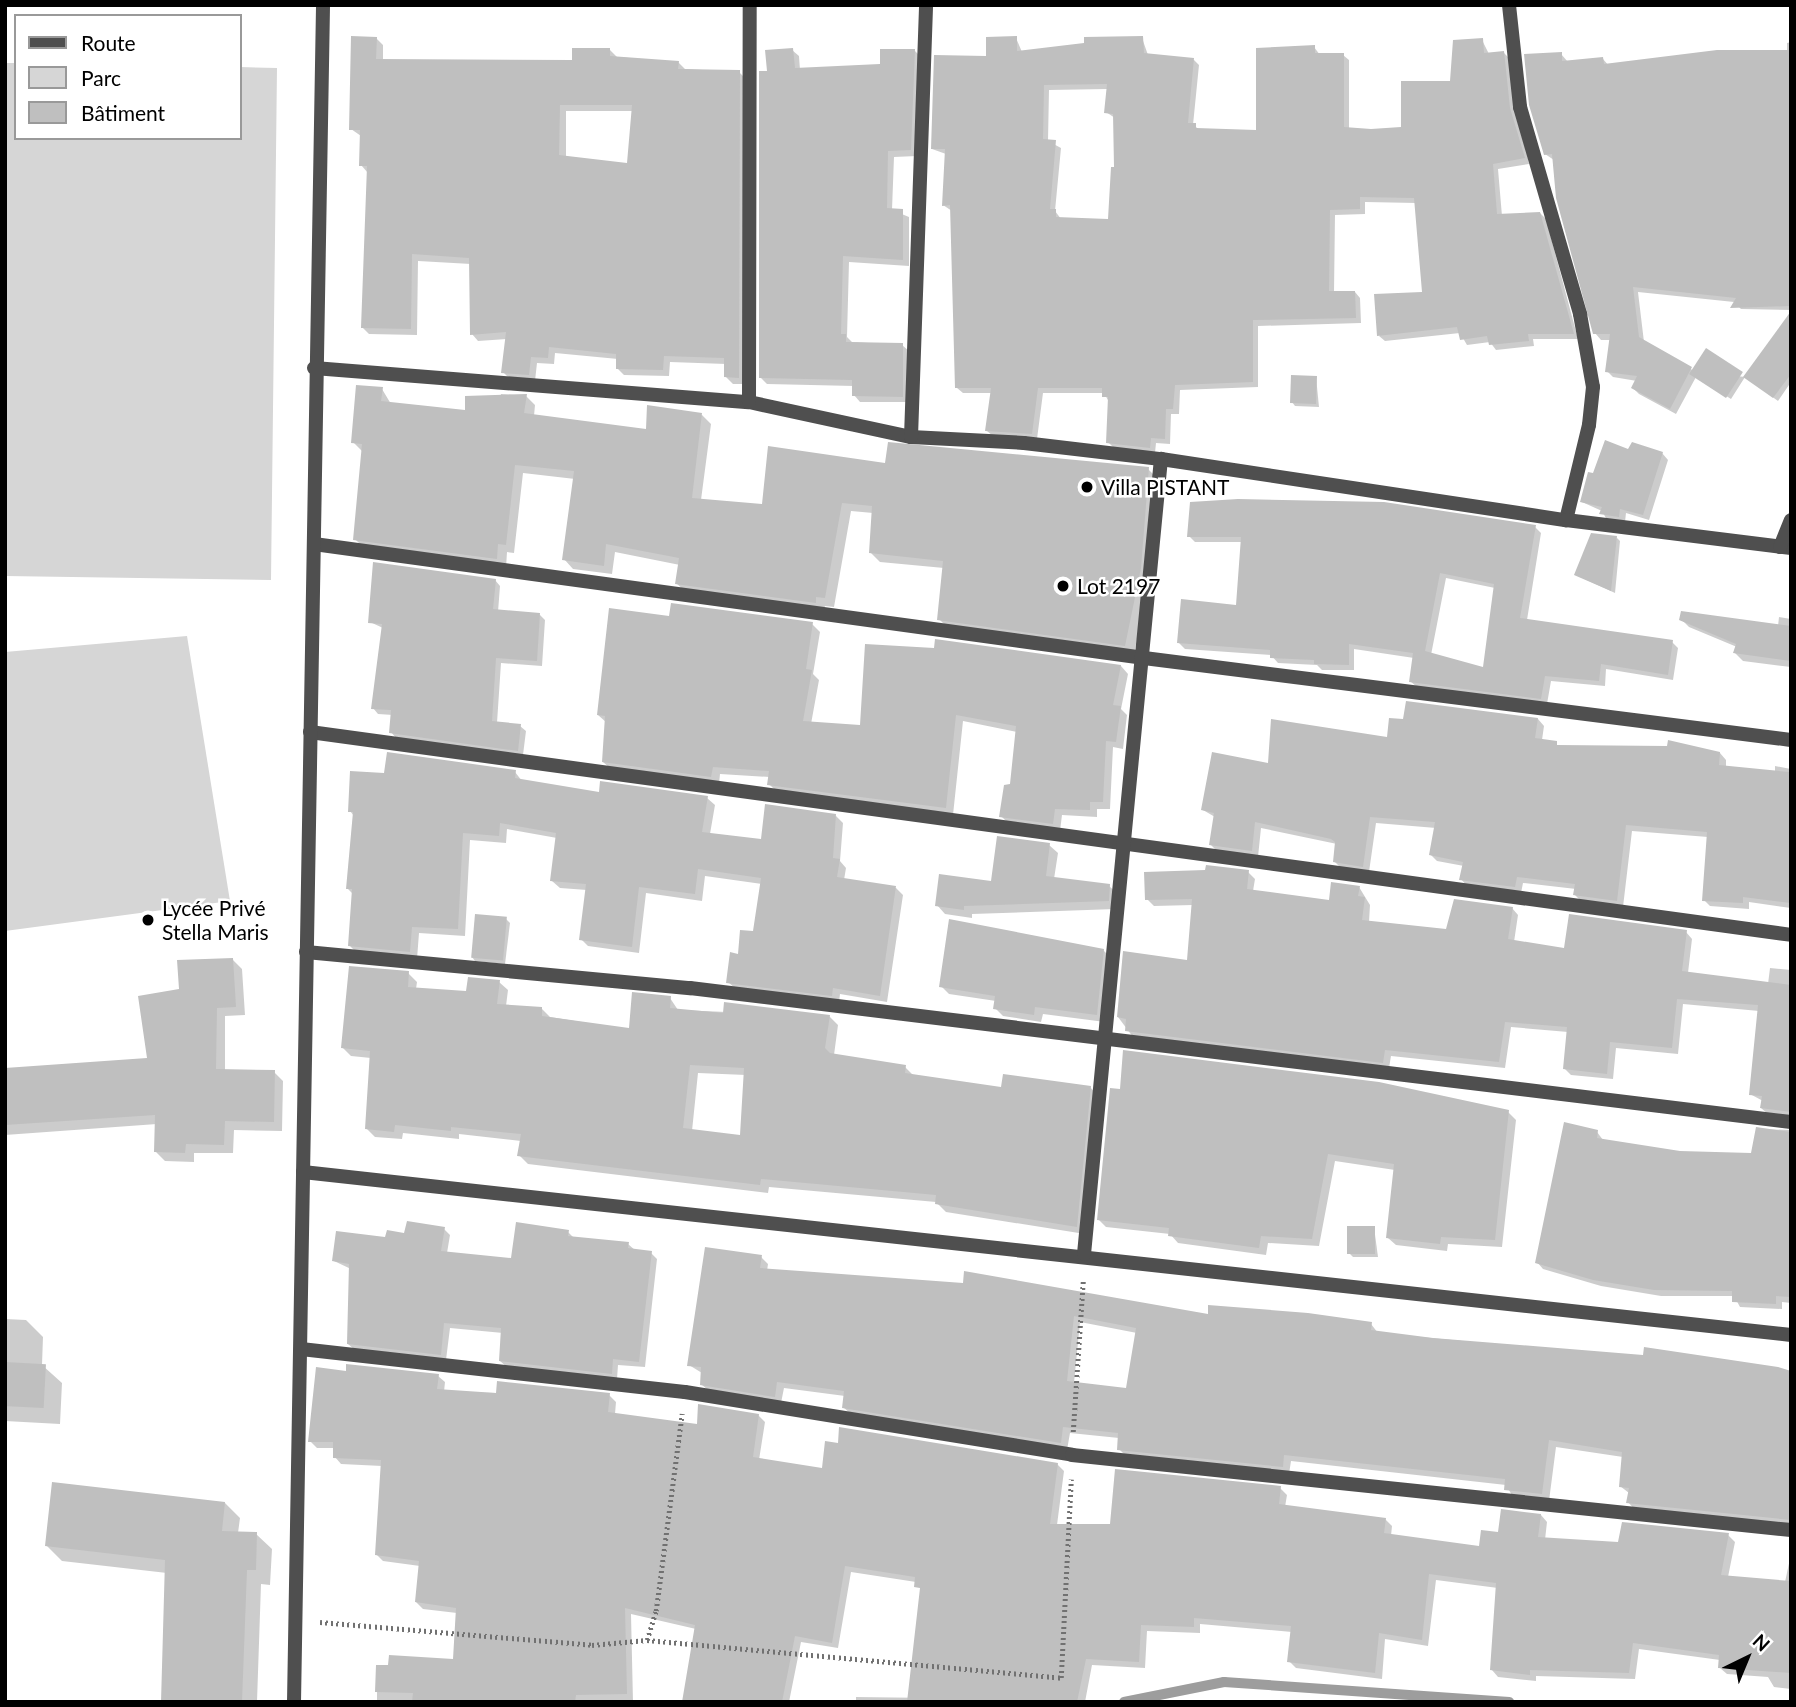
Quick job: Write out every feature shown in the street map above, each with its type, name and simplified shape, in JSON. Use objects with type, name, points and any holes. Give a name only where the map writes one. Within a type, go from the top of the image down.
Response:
[{"type":"street","points":[[294,1702],[314,368],[323,5]]},
{"type":"street","points":[[749,402],[750,5]]},
{"type":"street","points":[[911,437],[926,5]]},
{"type":"street","points":[[1509,5],[1520,107],[1580,314],[1593,387],[1589,425],[1566,520]]},
{"type":"street","points":[[314,368],[749,402],[911,437],[1024,443],[1161,459],[1566,520],[1785,548],[1791,520]]},
{"type":"street","points":[[1084,1254],[1144,658],[1161,459]]},
{"type":"street","points":[[313,544],[1144,658],[1791,740]]},
{"type":"street","points":[[310,732],[1791,935]]},
{"type":"street","points":[[306,952],[690,988],[1791,1122]]},
{"type":"street","points":[[303,1172],[1084,1254],[1791,1335]]},
{"type":"street","points":[[301,1349],[685,1392],[1072,1455],[1791,1530]]},
{"type":"path","points":[[647,1640],[656,1611],[685,1392]]},
{"type":"path","points":[[295,1619],[592,1645],[647,1640],[1061,1678]]},
{"type":"green space","points":[[5,63],[14,63],[14,140],[242,140],[242,67],[277,68],[271,580],[5,576]]},
{"type":"green space","points":[[187,636],[230,901],[5,931],[5,652]]},
{"type":"building","points":[[351,36],[377,37],[376,59],[572,60],[572,48],[610,48],[610,56],[679,61],[678,69],[740,70],[739,378],[724,377],[724,358],[664,356],[663,370],[616,369],[616,354],[549,347],[548,358],[531,357],[529,375],[501,373],[506,332],[470,335],[469,258],[412,254],[411,329],[361,328],[367,166],[359,166],[360,130],[349,130]],"holes":[[[560,105],[632,105],[627,163],[559,155]]]},
{"type":"building","points":[[1017,36],[1017,51],[1084,43],[1084,37],[1143,36],[1144,53],[1194,58],[1188,123],[1196,123],[1196,128],[1256,130],[1256,48],[1315,45],[1315,53],[1344,53],[1344,127],[1371,129],[1401,127],[1401,81],[1450,81],[1453,40],[1483,38],[1484,53],[1504,51],[1510,108],[1525,158],[1493,164],[1497,214],[1540,212],[1574,334],[1528,334],[1529,341],[1489,345],[1487,336],[1460,340],[1457,327],[1377,336],[1374,294],[1422,292],[1414,198],[1360,197],[1360,209],[1330,210],[1329,291],[1355,291],[1356,318],[1253,320],[1253,382],[1175,385],[1173,409],[1166,409],[1165,439],[1151,438],[1150,448],[1106,443],[1108,397],[1102,397],[1102,388],[1038,388],[1032,434],[985,431],[991,388],[955,388],[950,205],[942,206],[945,149],[931,149],[934,55],[986,56],[986,37]],"holes":[[[1107,84],[1104,113],[1113,114],[1114,167],[1111,167],[1108,219],[1056,217],[1056,209],[1050,209],[1056,140],[1043,139],[1044,85]]]},
{"type":"building","points":[[793,48],[795,68],[880,64],[880,49],[915,49],[911,150],[888,151],[887,208],[903,209],[903,260],[843,256],[841,334],[846,334],[846,342],[903,343],[903,397],[852,396],[852,380],[759,378],[759,71],[767,71],[765,50]]},
{"type":"building","points":[[1717,50],[1791,50],[1791,306],[1730,308],[1736,298],[1633,287],[1639,337],[1692,367],[1670,409],[1631,388],[1637,376],[1605,372],[1610,334],[1593,334],[1556,198],[1552,154],[1544,155],[1529,105],[1524,54],[1562,52],[1562,61],[1603,57],[1604,64]]},
{"type":"building","points":[[1791,311],[1791,374],[1773,398],[1743,377]]},
{"type":"building","points":[[1706,348],[1743,372],[1726,398],[1689,374]]},
{"type":"building","points":[[1291,375],[1317,376],[1316,404],[1290,403]]},
{"type":"building","points":[[356,385],[383,387],[381,401],[465,410],[465,396],[527,394],[524,413],[646,429],[647,405],[702,413],[692,498],[762,504],[768,446],[885,463],[888,442],[1149,467],[1141,568],[1125,646],[937,620],[943,561],[869,553],[872,506],[842,503],[825,598],[816,597],[816,603],[675,584],[679,558],[606,544],[604,566],[562,560],[574,471],[515,465],[506,545],[498,544],[497,559],[353,540],[362,444],[351,443]]},
{"type":"building","points":[[1605,440],[1628,449],[1632,442],[1663,452],[1643,515],[1620,509],[1619,517],[1599,514],[1602,507],[1580,502],[1588,472],[1593,473]]},
{"type":"building","points":[[1238,499],[1384,502],[1536,525],[1520,618],[1673,640],[1668,675],[1601,664],[1599,681],[1545,676],[1541,699],[1409,682],[1413,653],[1349,644],[1349,665],[1314,664],[1314,660],[1270,658],[1270,650],[1177,643],[1181,599],[1236,605],[1241,537],[1187,537],[1190,502]],"holes":[[[1440,573],[1494,584],[1483,667],[1425,651]]]},
{"type":"building","points":[[1591,533],[1617,536],[1611,591],[1574,575]]},
{"type":"building","points":[[373,562],[496,579],[493,609],[540,613],[537,661],[496,658],[492,721],[521,724],[518,751],[389,733],[391,710],[371,709],[382,624],[368,623]]},
{"type":"building","points":[[671,603],[813,622],[806,669],[812,670],[803,721],[860,725],[865,644],[934,648],[935,639],[1121,665],[1113,705],[1121,706],[1116,742],[1106,741],[1103,802],[1090,802],[1090,810],[1055,809],[1053,824],[999,817],[1004,785],[1010,784],[1016,726],[956,715],[946,808],[767,785],[769,771],[713,767],[711,777],[602,762],[605,716],[597,715],[609,608],[669,616]]},
{"type":"building","points":[[1681,611],[1791,626],[1791,661],[1733,653],[1736,644],[1679,620]]},
{"type":"building","points":[[1406,701],[1538,718],[1535,738],[1557,741],[1557,745],[1667,746],[1668,740],[1720,752],[1719,765],[1789,772],[1791,903],[1743,897],[1743,903],[1702,901],[1707,832],[1626,825],[1617,901],[1573,895],[1575,884],[1517,877],[1515,887],[1459,880],[1463,862],[1429,855],[1435,822],[1370,817],[1363,867],[1333,862],[1335,842],[1331,839],[1255,822],[1252,851],[1209,845],[1214,813],[1201,810],[1212,752],[1268,763],[1271,719],[1387,737],[1389,718],[1403,719]]},
{"type":"building","points":[[387,752],[516,770],[515,778],[599,792],[600,781],[708,796],[702,832],[761,839],[765,804],[836,814],[833,858],[840,859],[837,877],[896,886],[880,996],[833,988],[832,996],[726,983],[730,952],[738,954],[740,930],[753,931],[761,878],[698,869],[695,894],[639,887],[632,947],[579,940],[586,884],[550,881],[556,833],[500,823],[499,836],[463,833],[458,929],[412,927],[410,952],[348,946],[352,889],[346,889],[353,812],[348,812],[350,771],[384,773]]},
{"type":"building","points":[[997,836],[1050,843],[1046,876],[1110,884],[1109,901],[964,906],[964,910],[935,906],[939,874],[991,881]]},
{"type":"building","points":[[1206,865],[1249,870],[1247,889],[1329,900],[1331,882],[1360,886],[1358,896],[1365,897],[1362,920],[1446,929],[1454,899],[1513,907],[1508,939],[1564,948],[1569,914],[1687,930],[1682,971],[1791,985],[1791,1112],[1760,1108],[1762,1096],[1749,1095],[1758,1005],[1677,999],[1672,1048],[1610,1042],[1607,1074],[1563,1069],[1567,1027],[1505,1022],[1499,1062],[1385,1050],[1383,1063],[1125,1031],[1126,1019],[1117,1017],[1123,951],[1187,960],[1192,899],[1145,900],[1144,872],[1205,870]]},
{"type":"building","points":[[475,914],[507,917],[503,961],[471,958]]},
{"type":"building","points":[[949,919],[1104,949],[1097,1015],[1035,1007],[1034,1015],[993,1009],[995,996],[939,987]]},
{"type":"building","points":[[233,958],[236,1007],[217,1008],[216,1069],[275,1070],[274,1122],[225,1121],[224,1145],[186,1144],[185,1153],[154,1152],[155,1115],[5,1125],[5,1068],[147,1058],[138,996],[179,989],[177,960]]},
{"type":"building","points":[[349,966],[409,971],[408,987],[466,991],[468,977],[500,980],[497,1004],[542,1007],[542,1016],[629,1028],[632,992],[671,996],[670,1008],[723,1013],[724,1002],[830,1015],[825,1048],[830,1053],[906,1065],[905,1073],[1001,1087],[1003,1074],[1091,1086],[1077,1227],[935,1204],[936,1195],[761,1179],[760,1185],[517,1156],[521,1134],[395,1125],[394,1132],[365,1129],[370,1051],[341,1048]],"holes":[[[690,1065],[744,1068],[740,1135],[683,1128]]]},
{"type":"building","points":[[1123,1050],[1379,1082],[1509,1110],[1495,1240],[1441,1237],[1440,1244],[1386,1238],[1394,1164],[1328,1154],[1312,1239],[1261,1236],[1259,1248],[1168,1236],[1169,1228],[1097,1220],[1110,1088],[1120,1089]]},
{"type":"building","points":[[1564,1122],[1598,1130],[1597,1138],[1680,1151],[1751,1153],[1756,1127],[1791,1132],[1791,1297],[1776,1296],[1776,1304],[1732,1302],[1732,1291],[1654,1290],[1593,1280],[1535,1263]]},
{"type":"building","points":[[407,1221],[445,1227],[441,1251],[511,1258],[516,1222],[569,1230],[568,1236],[629,1242],[628,1248],[652,1251],[639,1362],[613,1359],[612,1374],[499,1361],[501,1328],[444,1323],[441,1355],[347,1344],[349,1264],[332,1261],[336,1231],[385,1237],[387,1230],[404,1233]]},
{"type":"building","points":[[1347,1226],[1375,1226],[1375,1254],[1347,1254]]},
{"type":"building","points":[[705,1247],[762,1255],[760,1268],[963,1283],[964,1271],[1208,1314],[1208,1305],[1308,1313],[1372,1322],[1371,1330],[1433,1338],[1643,1355],[1644,1347],[1791,1371],[1791,1520],[1626,1503],[1629,1488],[1619,1487],[1622,1452],[1549,1440],[1542,1494],[1504,1490],[1505,1479],[1284,1455],[1283,1467],[1117,1450],[1118,1433],[1063,1427],[1061,1443],[842,1408],[844,1391],[777,1382],[775,1397],[700,1385],[701,1367],[687,1366]],"holes":[[[1074,1316],[1136,1328],[1126,1388],[1067,1381]]]},
{"type":"building","points":[[5,1362],[46,1364],[44,1408],[5,1406]]},
{"type":"building","points":[[346,1364],[439,1374],[437,1389],[496,1393],[497,1381],[610,1393],[608,1412],[697,1424],[698,1404],[759,1414],[753,1457],[822,1468],[825,1441],[838,1443],[839,1427],[1058,1463],[1050,1524],[1110,1524],[1115,1469],[1281,1486],[1279,1504],[1386,1518],[1384,1533],[1479,1546],[1481,1530],[1498,1532],[1501,1509],[1541,1514],[1538,1537],[1618,1542],[1622,1522],[1729,1533],[1721,1575],[1791,1581],[1791,1673],[1718,1668],[1719,1655],[1633,1643],[1629,1673],[1530,1670],[1530,1675],[1490,1670],[1496,1583],[1429,1574],[1422,1640],[1379,1633],[1375,1673],[1287,1662],[1291,1626],[1194,1618],[1194,1627],[1141,1625],[1139,1662],[1086,1659],[1077,1702],[907,1702],[920,1588],[914,1587],[915,1577],[845,1566],[832,1643],[795,1636],[782,1702],[682,1702],[695,1625],[625,1608],[627,1694],[576,1695],[575,1702],[412,1702],[413,1693],[375,1692],[376,1665],[388,1665],[389,1655],[453,1659],[456,1608],[415,1602],[419,1561],[375,1555],[381,1460],[333,1458],[333,1442],[308,1442],[316,1367],[346,1371]]},
{"type":"building","points":[[52,1482],[225,1502],[222,1531],[257,1532],[256,1570],[247,1570],[242,1702],[161,1702],[165,1560],[45,1546]]},
{"type":"waterway","points":[[1124,1702],[1224,1682],[1509,1702]]},
{"type":"place","name":"Villa PISTANT","points":[[1087,487]]},
{"type":"place","name":"Lot 2197","points":[[1063,586]]},
{"type":"place","name":"Lycée Privé Stella Maris","points":[[148,920]]}]
